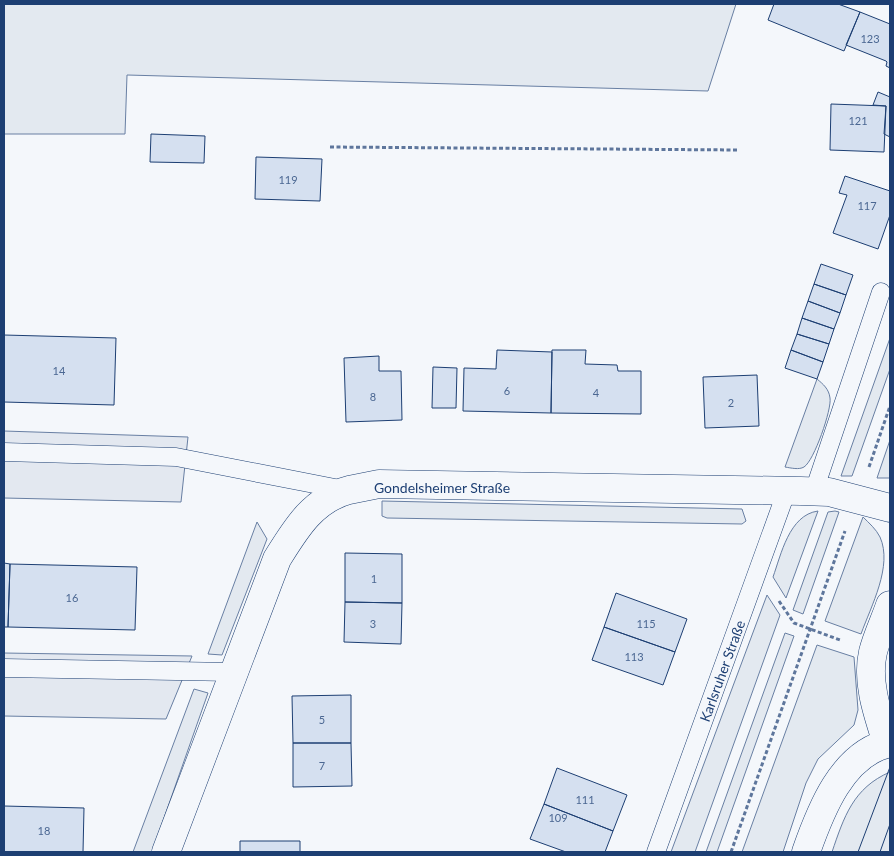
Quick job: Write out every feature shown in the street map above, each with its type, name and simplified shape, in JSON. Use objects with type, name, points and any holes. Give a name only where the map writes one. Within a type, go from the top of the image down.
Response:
[{"type":"street","name":"Gondelsheimer Straße","points":[[166,852],[277,559],[298,525],[318,505],[346,490],[380,484],[788,490],[829,492],[890,508]]},
{"type":"street","points":[[806,852],[817,820],[844,773],[868,753],[888,743],[878,713],[870,670],[873,652],[890,605]]},
{"type":"lane","points":[[814,491],[881,292]]},
{"type":"lane","points":[[4,452],[176,457],[346,490]]},
{"type":"lane","name":"Karlsruher Straße","points":[[656,852],[788,490]]},
{"type":"lane","points":[[4,668],[234,672]]},
{"type":"path","points":[[330,147],[738,150]]},
{"type":"path","points":[[732,852],[890,406]]},
{"type":"path","points":[[759,569],[794,623],[811,629]]},
{"type":"shaded area","points":[[4,4],[736,4],[708,91],[127,75],[125,134],[4,134]]},
{"type":"shaded area","points":[[890,338],[890,369],[852,476],[841,476]]},
{"type":"shaded area","points":[[817,379],[827,389],[830,398],[822,434],[813,455],[804,467],[797,469],[785,467]]},
{"type":"shaded area","points":[[4,431],[188,437],[181,502],[4,498]]},
{"type":"shaded area","points":[[890,440],[890,478],[877,478]]},
{"type":"shaded area","points":[[382,501],[742,509],[746,521],[742,524],[387,518],[382,516]]},
{"type":"shaded area","points":[[818,511],[786,598],[773,577],[783,548],[793,528],[800,520],[808,514]]},
{"type":"shaded area","points":[[828,512],[839,512],[803,614],[793,610]]},
{"type":"shaded area","points":[[863,517],[880,537],[884,560],[875,599],[861,634],[825,621]]},
{"type":"shaded area","points":[[257,522],[267,539],[222,655],[208,654]]},
{"type":"shaded area","points":[[767,595],[780,615],[695,852],[671,852]]},
{"type":"shaded area","points":[[785,633],[794,636],[717,852],[706,852]]},
{"type":"shaded area","points":[[817,645],[854,657],[858,710],[854,725],[818,759],[806,783],[783,852],[742,852]]},
{"type":"shaded area","points":[[4,653],[192,656],[166,719],[4,716]]},
{"type":"shaded area","points":[[194,689],[208,693],[152,852],[133,852]]},
{"type":"shaded area","points":[[890,772],[890,852],[832,852],[846,816],[859,795],[867,786]]},
{"type":"building","points":[[774,4],[838,4],[860,12],[844,51],[768,20]]},
{"type":"building","points":[[860,12],[890,24],[890,68],[886,66],[886,61],[846,45]]},
{"type":"building","points":[[878,92],[890,97],[890,137],[884,134],[886,106],[873,105]]},
{"type":"building","points":[[831,104],[886,106],[884,152],[830,150]]},
{"type":"building","points":[[151,134],[205,136],[204,163],[150,162]]},
{"type":"building","points":[[256,157],[322,159],[320,201],[255,199]]},
{"type":"building","points":[[845,176],[890,191],[890,215],[878,249],[833,233],[847,195],[839,193]]},
{"type":"building","points":[[821,264],[853,275],[846,295],[814,284]]},
{"type":"building","points":[[814,284],[846,295],[840,313],[808,301]]},
{"type":"building","points":[[808,301],[840,313],[834,329],[802,318]]},
{"type":"building","points":[[802,318],[834,329],[829,344],[797,334]]},
{"type":"building","points":[[797,334],[829,344],[823,362],[791,350]]},
{"type":"building","points":[[4,335],[116,338],[114,405],[4,402]]},
{"type":"building","points":[[497,350],[552,352],[551,413],[463,411],[464,368],[496,369]]},
{"type":"building","points":[[552,350],[586,350],[585,364],[617,365],[618,371],[641,371],[641,414],[551,413]]},
{"type":"building","points":[[791,350],[823,362],[817,379],[785,368]]},
{"type":"building","points":[[379,356],[379,371],[401,371],[402,420],[346,422],[344,358]]},
{"type":"building","points":[[433,367],[457,368],[456,408],[432,408]]},
{"type":"building","points":[[757,375],[759,426],[705,428],[703,377]]},
{"type":"building","points":[[345,553],[402,554],[402,603],[345,602]]},
{"type":"building","points":[[4,563],[10,564],[8,627],[4,627]]},
{"type":"building","points":[[10,564],[137,567],[135,630],[8,627]]},
{"type":"building","points":[[616,593],[687,619],[675,652],[604,627]]},
{"type":"building","points":[[345,602],[402,603],[401,644],[344,642]]},
{"type":"building","points":[[604,627],[675,652],[663,685],[592,660]]},
{"type":"building","points":[[351,695],[351,743],[293,743],[292,696]]},
{"type":"building","points":[[293,743],[351,743],[352,786],[293,787]]},
{"type":"building","points":[[557,768],[627,795],[613,831],[544,804]]},
{"type":"building","points":[[544,804],[613,831],[605,852],[566,852],[530,839]]},
{"type":"building","points":[[4,806],[84,808],[83,852],[4,852]]},
{"type":"building","points":[[240,841],[300,841],[300,852],[240,852]]},
{"type":"tram line","points":[[858,852],[890,767]]},
{"type":"tram line","points":[[880,852],[890,824]]}]
